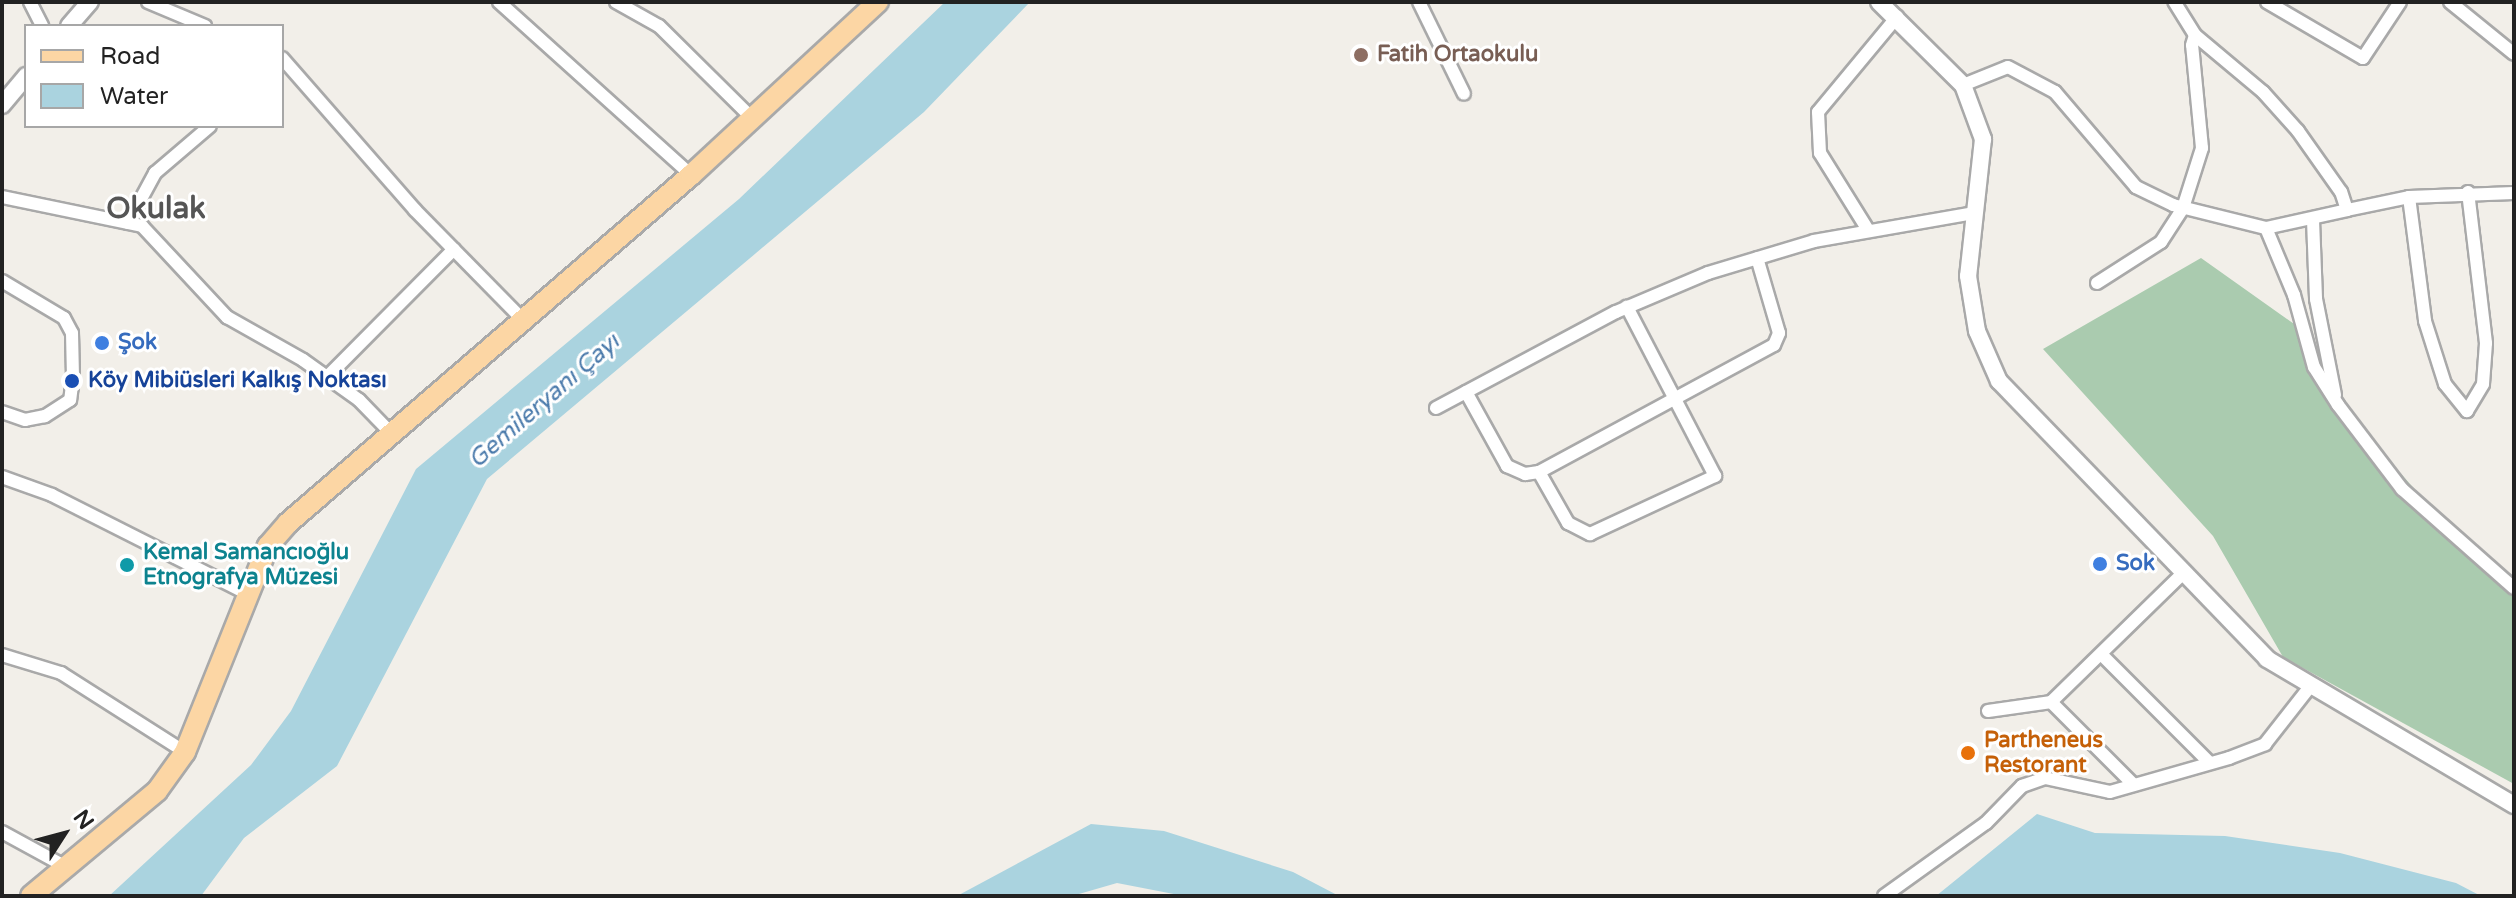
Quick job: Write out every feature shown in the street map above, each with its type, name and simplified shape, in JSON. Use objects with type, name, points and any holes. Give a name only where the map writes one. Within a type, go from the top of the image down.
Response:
[{"type":"main road","points":[[31,896],[157,791],[185,752],[268,546],[288,523],[389,431],[691,175],[877,2]]},
{"type":"street","points":[[30,2],[41,24]]},
{"type":"street","points":[[71,24],[90,2]]},
{"type":"street","points":[[148,2],[200,24]]},
{"type":"street","points":[[499,2],[691,175]]},
{"type":"street","points":[[616,2],[659,26],[751,117]]},
{"type":"street","points":[[638,14],[645,2]]},
{"type":"street","points":[[1419,2],[1464,94]]},
{"type":"street","points":[[1879,2],[1963,85],[1983,139],[1968,276],[1977,331],[1999,381],[2267,659],[2514,805]]},
{"type":"street","points":[[2174,2],[2195,35],[2281,111],[2330,176],[2347,210]]},
{"type":"street","points":[[2267,2],[2363,58],[2400,2]]},
{"type":"street","points":[[2450,2],[2513,48]]},
{"type":"street","points":[[1868,230],[1820,153],[1818,112],[1897,17]]},
{"type":"street","points":[[2097,283],[2161,242],[2183,208],[2202,148],[2192,45],[2195,35]]},
{"type":"street","points":[[284,61],[454,249],[521,318]]},
{"type":"street","points":[[1963,85],[2008,67],[2055,92],[2136,187],[2183,208],[2266,228],[2409,197],[2468,192],[2514,193]]},
{"type":"street","points":[[2,105],[24,78]]},
{"type":"street","points":[[128,223],[155,173],[208,128]]},
{"type":"street","points":[[2409,197],[2425,321],[2445,384],[2467,411],[2483,384],[2486,343],[2468,192]]},
{"type":"street","points":[[2,197],[142,226],[227,317],[327,377],[389,431]]},
{"type":"street","points":[[1436,408],[1627,307],[1757,258],[1868,230],[1975,213]]},
{"type":"street","points":[[2313,220],[2319,322],[2338,405]]},
{"type":"street","points":[[2266,228],[2291,284],[2314,367],[2338,405],[2402,489],[2514,588]]},
{"type":"street","points":[[327,377],[454,249]]},
{"type":"street","points":[[1466,392],[1507,466],[1519,473],[1539,472],[1677,401],[1778,340],[1757,258]]},
{"type":"street","points":[[2,281],[64,318],[72,333],[73,377],[70,400],[45,416],[25,420],[2,412]]},
{"type":"street","points":[[1539,472],[1568,523],[1590,534],[1715,476],[1627,307]]},
{"type":"street","points":[[2,477],[52,495],[248,594]]},
{"type":"street","points":[[1988,711],[2051,702],[2184,572]]},
{"type":"street","points":[[2101,654],[2210,763]]},
{"type":"street","points":[[2,655],[61,673],[185,752]]},
{"type":"street","points":[[1884,896],[1986,823],[2022,786],[2045,778],[2110,792],[2265,744],[2312,684]]},
{"type":"street","points":[[2051,702],[2134,785]]},
{"type":"street","points":[[2,832],[64,866]]},
{"type":"green space","points":[[2201,258],[2297,326],[2312,372],[2480,564],[2514,595],[2514,784],[2283,657],[2213,536],[2043,349]]},
{"type":"water","name":"Gemileryanı Çayı","points":[[945,2],[1030,2],[924,112],[487,479],[337,766],[244,838],[201,896],[109,896],[251,765],[291,711],[416,469],[739,199]]},
{"type":"water","points":[[2037,814],[2095,833],[2225,836],[2340,853],[2456,883],[2481,896],[1936,896]]},
{"type":"water","points":[[1091,824],[1164,831],[1293,872],[1339,896],[1184,896],[1117,883],[1072,896],[957,896]]},
{"type":"place","name":"Fatih Ortaokulu","points":[[1361,55]]},
{"type":"place","name":"Şok","points":[[102,343]]},
{"type":"place","name":"Köy Mibiüsleri Kalkış Noktası","points":[[72,381]]},
{"type":"place","name":"Sok","points":[[2100,564]]},
{"type":"place","name":"Kemal Samancıoğlu Etnografya Müzesi","points":[[127,565]]},
{"type":"place","name":"Partheneus Restorant","points":[[1968,753]]},
{"type":"district","name":"Okulak","points":[[156,209]]}]
